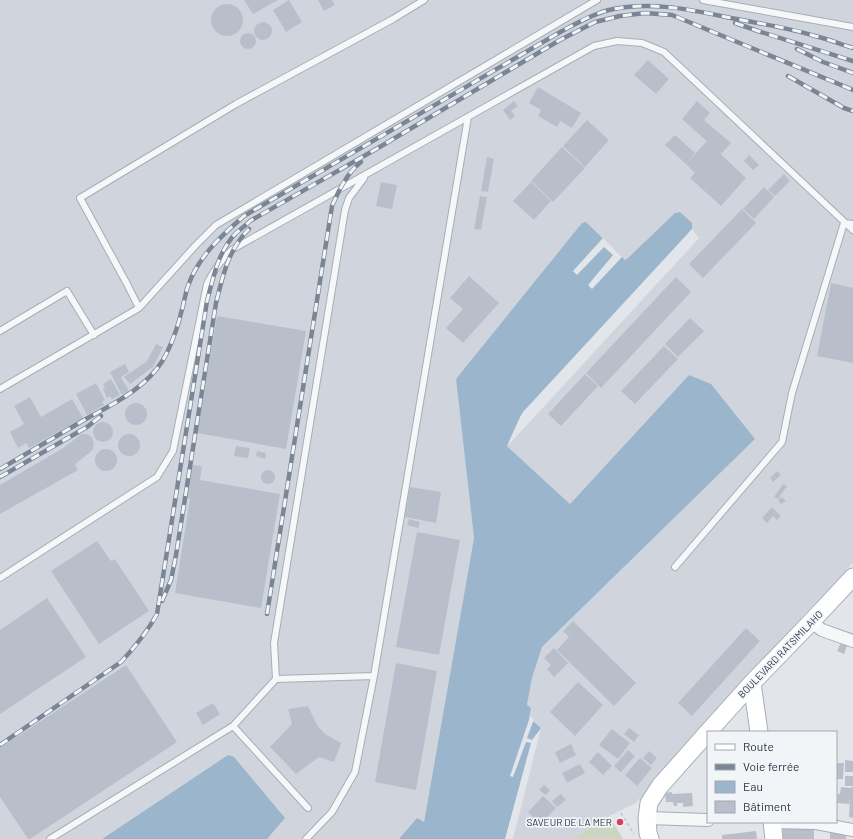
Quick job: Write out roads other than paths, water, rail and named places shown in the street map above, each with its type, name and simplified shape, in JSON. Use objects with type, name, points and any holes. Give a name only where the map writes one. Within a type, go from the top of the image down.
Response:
[{"type":"main road","name":"BOULEVARD RATSIMILAHO","points":[[709,731],[752,683],[853,577]]},
{"type":"main road","points":[[752,683],[759,731]]},
{"type":"main road","name":"BOULEVARD RATSIMILAHO","points":[[650,839],[647,818],[649,803],[660,786],[707,733]]},
{"type":"main road","points":[[772,823],[774,839]]},
{"type":"street","points":[[811,622],[822,630],[853,641]]},
{"type":"street","points":[[647,818],[707,820]]},
{"type":"street","points":[[816,823],[853,830]]},
{"type":"lane","points":[[139,308],[80,198],[236,104],[393,19],[424,0]]},
{"type":"lane","points":[[0,389],[139,308],[216,225],[597,0]]},
{"type":"lane","points":[[703,0],[853,27]]},
{"type":"lane","points":[[0,578],[157,477],[173,451],[207,284],[216,267],[226,255],[233,249],[594,46],[617,41],[642,43],[664,52],[853,230]]},
{"type":"lane","points":[[306,839],[332,812],[355,772],[374,676],[468,118]]},
{"type":"lane","points":[[50,839],[233,726],[276,679],[274,643],[345,210],[349,198],[366,175]]},
{"type":"lane","points":[[844,223],[853,224]]},
{"type":"lane","points":[[675,567],[782,442],[792,393],[844,223]]},
{"type":"lane","points":[[0,331],[67,291],[94,334]]},
{"type":"lane","points":[[276,679],[374,676]]},
{"type":"lane","points":[[233,726],[308,808]]},
{"type":"water","points":[[680,212],[692,223],[692,229],[523,412],[507,446],[570,504],[689,375],[711,384],[755,439],[542,647],[532,678],[527,705],[531,708],[529,718],[541,728],[531,743],[505,839],[399,839],[417,818],[424,822],[474,538],[456,379],[582,223],[586,222],[625,260],[675,213]]},
{"type":"water","points":[[228,755],[234,757],[285,818],[267,839],[102,839]]},
{"type":"railway","points":[[0,469],[125,397],[146,381],[163,360],[174,337],[192,275],[211,248],[244,216],[562,31],[591,16],[624,7],[668,7],[697,11],[782,28],[853,48]]},
{"type":"railway","points":[[0,745],[121,662],[131,651],[157,614],[207,301],[217,264],[225,248],[236,233],[250,221],[378,148],[560,40],[595,22],[620,16],[645,13],[672,15],[853,90]]},
{"type":"railway","points":[[735,23],[853,61]]},
{"type":"railway","points":[[797,49],[823,62],[853,73]]},
{"type":"railway","points":[[788,76],[844,108],[853,111]]},
{"type":"railway","points":[[267,614],[332,206],[348,177],[361,162]]},
{"type":"railway","points":[[162,601],[171,580],[176,555],[216,303],[231,254],[236,245],[249,229]]},
{"type":"railway","points":[[0,477],[87,427],[101,416]]},
{"type":"place","name":"SAVEUR DE LA MER","points":[[620,822]]}]
